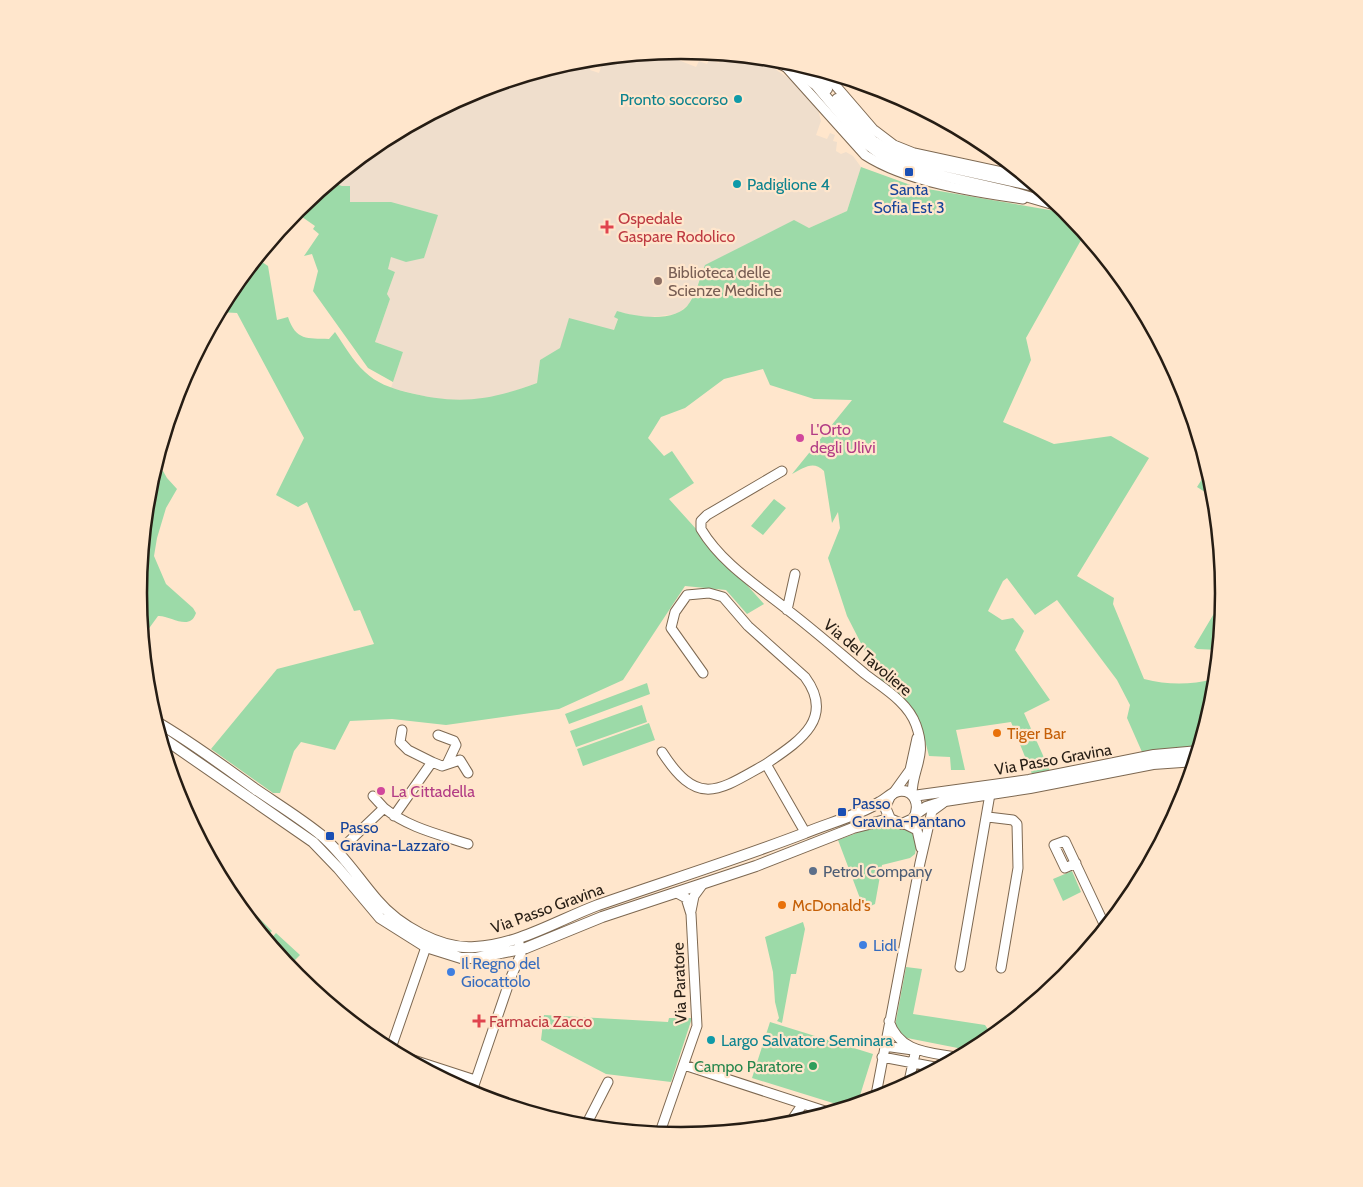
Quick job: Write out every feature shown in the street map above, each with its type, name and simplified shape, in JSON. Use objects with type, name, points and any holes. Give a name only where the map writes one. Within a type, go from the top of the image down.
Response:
[{"type":"main road","points":[[797,72],[816,85],[868,147],[887,159],[912,168],[1047,203]]},
{"type":"main road","points":[[818,76],[868,135],[890,152],[922,163],[1026,184]]},
{"type":"main road","name":"Via Passo Gravina","points":[[164,726],[314,830],[338,852],[382,906],[429,936],[445,943],[467,948],[493,945],[517,938],[598,905],[749,855],[874,805],[891,795]]},
{"type":"main road","name":"Via Passo Gravina","points":[[168,741],[313,842],[338,868],[380,918],[426,947],[448,955],[470,958],[521,949],[602,917],[756,866],[853,828],[885,820],[892,821]]},
{"type":"main road","name":"Via Passo Gravina","points":[[912,795],[1029,780],[1154,755],[1192,752]]},
{"type":"main road","name":"Via Passo Gravina","points":[[918,812],[930,805],[946,802],[1153,764],[1189,761]]},
{"type":"main road","points":[[903,791],[912,795],[917,802],[918,812],[912,820],[905,824],[892,821],[886,810],[891,795],[903,791]]},
{"type":"street","points":[[787,69],[865,155],[886,168],[918,178],[1047,203]]},
{"type":"street","points":[[831,80],[873,129],[894,145],[914,153],[1014,174]]},
{"type":"street","name":"Via del Tavoliere","points":[[782,471],[707,514],[701,521],[701,529],[728,562],[759,590],[787,610],[902,705],[914,720],[918,735]]},
{"type":"street","points":[[787,610],[795,574]]},
{"type":"street","points":[[662,752],[687,780],[698,787],[708,790],[723,788],[766,764],[796,743],[809,730],[816,712],[815,694],[804,677],[748,626],[723,597],[709,593],[688,595],[675,612],[671,628],[704,673]]},
{"type":"street","points":[[402,730],[400,742],[408,750],[442,766],[460,760],[468,773]]},
{"type":"street","points":[[438,735],[454,741],[456,745],[447,764]]},
{"type":"street","points":[[912,795],[912,784],[921,757],[918,735]]},
{"type":"street","points":[[891,795],[910,770],[918,735]]},
{"type":"street","points":[[394,816],[432,762]]},
{"type":"street","points":[[766,764],[805,832]]},
{"type":"street","name":"Via Passo Gravina","points":[[960,967],[988,817],[990,794]]},
{"type":"street","points":[[374,796],[394,816],[417,828],[468,844]]},
{"type":"street","points":[[876,1091],[920,863],[932,812],[946,802]]},
{"type":"street","points":[[338,852],[384,808]]},
{"type":"street","points":[[918,812],[926,822],[927,835]]},
{"type":"street","points":[[988,817],[1014,820],[1017,824],[1018,868],[1001,968]]},
{"type":"street","points":[[905,824],[915,828],[919,834],[920,863]]},
{"type":"street","points":[[1076,863],[1103,922]]},
{"type":"street","name":"Via Paratore","points":[[662,1127],[684,1065],[698,1018],[691,914],[694,896],[702,884]]},
{"type":"street","name":"Via Paratore","points":[[677,893],[686,898],[691,914]]},
{"type":"street","points":[[473,1086],[511,977],[521,954],[517,938]]},
{"type":"street","points":[[393,1043],[426,947]]},
{"type":"street","points":[[889,1020],[896,1037],[916,1050]]},
{"type":"street","points":[[884,1046],[950,1056]]},
{"type":"street","points":[[910,1077],[916,1050]]},
{"type":"street","points":[[882,1057],[930,1067]]},
{"type":"street","points":[[684,1065],[819,1110]]},
{"type":"street","points":[[431,1066],[475,1080]]},
{"type":"street","points":[[589,1120],[608,1082]]},
{"type":"street","points":[[794,1116],[802,1105]]},
{"type":"shaded area","name":"Ospedale Gaspare Rodolico","points":[[676,59],[696,67],[699,61],[707,64],[709,60],[719,63],[720,60],[772,67],[791,80],[818,110],[821,121],[816,135],[827,139],[830,133],[835,135],[833,141],[837,142],[836,151],[841,154],[846,152],[853,156],[861,167],[847,211],[809,228],[798,224],[706,265],[689,304],[677,314],[641,318],[617,311],[618,318],[614,330],[560,349],[540,360],[537,383],[503,395],[460,402],[427,397],[391,388],[403,352],[375,342],[390,299],[387,294],[395,272],[387,269],[391,257],[391,202],[350,202],[342,186],[337,184],[384,149],[414,130],[477,99],[543,77],[577,69],[591,67],[590,70],[599,73],[602,65],[647,60]]},
{"type":"green space","points":[[861,167],[916,187],[1056,211],[1082,239],[1026,338],[1031,360],[1003,422],[1054,444],[1111,436],[1149,458],[1077,576],[1114,598],[1113,604],[1144,679],[1179,684],[1209,680],[1194,747],[1142,752],[1127,718],[1130,705],[1117,680],[1057,600],[1035,615],[1007,578],[1003,581],[988,611],[1002,620],[1013,618],[1024,631],[1015,650],[1050,700],[1024,713],[1050,771],[1032,774],[1011,722],[956,730],[965,770],[951,770],[950,757],[929,756],[922,729],[917,719],[882,682],[847,616],[828,558],[840,528],[838,512],[832,523],[824,471],[816,466],[808,466],[792,474],[852,400],[814,399],[770,385],[763,369],[724,379],[685,408],[661,417],[648,438],[664,456],[672,451],[694,483],[669,499],[764,604],[747,614],[726,590],[685,586],[623,680],[559,709],[446,725],[392,719],[350,721],[335,750],[301,742],[294,751],[280,793],[273,793],[211,749],[277,669],[374,644],[360,610],[354,611],[307,502],[298,507],[276,495],[304,438],[237,313],[227,312],[262,261],[268,266],[277,320],[288,317],[291,325],[303,337],[329,339],[335,332],[361,368],[369,376],[389,387],[441,399],[472,399],[503,394],[537,383],[540,360],[560,348],[569,318],[614,330],[618,319],[614,317],[617,311],[645,317],[676,314],[690,302],[697,289],[705,265],[794,220],[809,228],[847,211]]},
{"type":"green space","points":[[337,184],[350,186],[350,202],[391,202],[438,215],[424,258],[406,262],[391,257],[388,269],[395,272],[387,294],[390,299],[375,342],[403,352],[393,382],[368,368],[313,291],[318,271],[312,254],[304,256],[319,234],[313,229],[315,226],[302,217]]},
{"type":"green space","points":[[163,471],[177,489],[166,508],[154,556],[166,584],[193,608],[196,613],[193,619],[185,622],[158,616],[148,630],[148,559],[151,524],[161,472]]},
{"type":"green space","points":[[1203,477],[1207,493],[1197,487]]},
{"type":"green space","points":[[774,499],[786,508],[763,535],[751,526]]},
{"type":"green space","points":[[1216,611],[1213,650],[1197,649],[1194,647]]},
{"type":"green space","points":[[647,683],[650,694],[569,724],[565,714]]},
{"type":"green space","points":[[642,705],[647,722],[576,747],[570,731]]},
{"type":"green space","points":[[649,723],[655,740],[583,766],[577,749]]},
{"type":"green space","points":[[881,824],[911,831],[917,843],[915,854],[910,858],[882,865],[875,904],[864,909],[838,840]]},
{"type":"green space","points":[[1072,871],[1081,892],[1063,901],[1053,879]]},
{"type":"green space","points":[[250,908],[272,931],[269,934]]},
{"type":"green space","points":[[803,922],[805,929],[796,974],[791,974],[782,1023],[777,1021],[779,1018],[775,1002],[773,972],[765,937]]},
{"type":"green space","points":[[276,933],[300,955],[293,962],[272,937]]},
{"type":"green space","points":[[906,967],[922,969],[913,1014],[985,1025],[989,1031],[962,1049],[902,1037],[895,1026]]},
{"type":"green space","points":[[544,1015],[668,1022],[669,1018],[692,1018],[671,1082],[606,1074],[541,1040]]},
{"type":"green space","name":"Campo Paratore","points":[[770,1022],[873,1054],[859,1098],[838,1105],[752,1078]]},
{"type":"place","name":"Pronto soccorso","points":[[738,99]]},
{"type":"place","name":"Santa Sofia Est 3","points":[[909,172]]},
{"type":"place","name":"Padiglione 4","points":[[737,184]]},
{"type":"place","name":"Ospedale Gaspare Rodolico","points":[[607,227]]},
{"type":"place","name":"Biblioteca delle Scienze Mediche","points":[[658,281]]},
{"type":"place","name":"L'Orto degli Ulivi","points":[[800,438]]},
{"type":"place","name":"Tiger Bar","points":[[997,733]]},
{"type":"place","name":"La Cittadella","points":[[381,791]]},
{"type":"place","name":"Passo Gravina-Pantano","points":[[842,812]]},
{"type":"place","name":"Passo Gravina-Lazzaro","points":[[330,836]]},
{"type":"place","name":"Petrol Company","points":[[813,871]]},
{"type":"place","name":"McDonald's","points":[[782,905]]},
{"type":"place","name":"Lidl","points":[[863,945]]},
{"type":"place","name":"Il Regno del Giocattolo","points":[[451,972]]},
{"type":"place","name":"Farmacia Zacco","points":[[479,1021]]},
{"type":"place","name":"Largo Salvatore Seminara","points":[[711,1040]]},
{"type":"place","name":"Campo Paratore","points":[[813,1066]]}]
